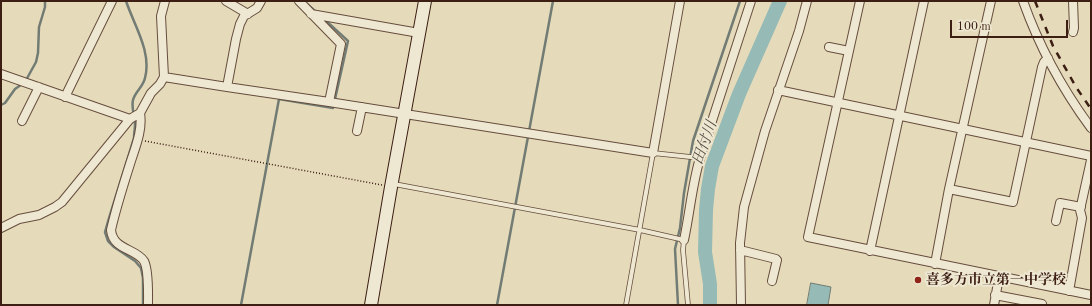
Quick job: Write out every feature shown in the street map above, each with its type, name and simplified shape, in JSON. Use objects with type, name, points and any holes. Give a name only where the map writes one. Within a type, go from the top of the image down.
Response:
[{"type":"street","points":[[65,97],[112,1]]},
{"type":"street","points":[[1,228],[19,219],[39,215],[62,202],[135,116],[151,93],[160,84],[164,77],[161,16],[165,1]]},
{"type":"street","points":[[226,1],[248,14]]},
{"type":"street","points":[[227,88],[240,24],[244,16],[257,8],[261,1]]},
{"type":"street","points":[[299,1],[341,44],[329,102]]},
{"type":"street","points":[[371,305],[391,185],[425,1]]},
{"type":"street","points":[[164,77],[652,153],[680,1]]},
{"type":"street","points":[[684,240],[694,182],[700,158],[751,1]]},
{"type":"street","points":[[741,305],[740,250],[744,207],[758,154],[778,90],[799,31],[807,1]]},
{"type":"street","points":[[860,1],[808,238],[1091,295]]},
{"type":"street","points":[[870,251],[924,1]]},
{"type":"street","points":[[935,264],[949,189],[991,1]]},
{"type":"street","points":[[1023,1],[1036,34],[1048,58],[1072,102],[1091,128]]},
{"type":"street","points":[[1073,1],[1074,32]]},
{"type":"street","points":[[311,14],[419,33]]},
{"type":"street","points":[[829,47],[849,51]]},
{"type":"street","points":[[949,189],[1013,202],[1042,66],[1048,58]]},
{"type":"street","points":[[1,74],[65,97],[135,116],[141,123],[138,140],[111,230],[114,240],[144,261],[147,277],[148,305]]},
{"type":"street","points":[[22,120],[39,87]]},
{"type":"street","points":[[778,90],[1091,156]]},
{"type":"street","points":[[357,131],[362,107]]},
{"type":"street","points":[[1069,291],[1082,218],[1080,210],[1091,160]]},
{"type":"street","points":[[1056,221],[1060,203],[1081,207]]},
{"type":"street","points":[[740,250],[776,259],[772,281]]},
{"type":"street","points":[[994,305],[999,277]]},
{"type":"street","points":[[996,295],[1022,303],[1042,304]]},
{"type":"lane","points":[[626,305],[652,153],[700,158]]},
{"type":"lane","points":[[391,185],[640,230],[684,240],[683,250],[688,305]]},
{"type":"path","points":[[138,140],[391,185]]},
{"type":"water","points":[[811,283],[831,287],[828,305],[807,305]]},
{"type":"waterway","points":[[1,105],[5,103],[15,89],[25,82],[36,62],[38,53],[39,27],[45,7],[45,1]]},
{"type":"waterway","points":[[126,1],[141,39],[147,68],[144,81],[135,94],[133,100],[132,106],[135,125],[134,138],[105,232],[108,241],[114,247],[135,261],[141,268],[143,278],[143,305]]},
{"type":"waterway","points":[[497,305],[553,1]]},
{"type":"waterway","points":[[678,305],[675,249],[680,228],[684,193],[693,141],[740,1]]},
{"type":"waterway","name":"田付川","points":[[710,305],[710,284],[705,252],[706,210],[712,166],[739,94],[780,1]]},
{"type":"waterway","points":[[306,3],[316,12]]},
{"type":"waterway","points":[[241,305],[279,99],[333,108],[348,41],[324,19]]},
{"type":"railway","points":[[1035,1],[1053,46],[1076,87],[1091,109]]},
{"type":"place","name":"喜多方市立第一中学校","points":[[918,280]]}]
